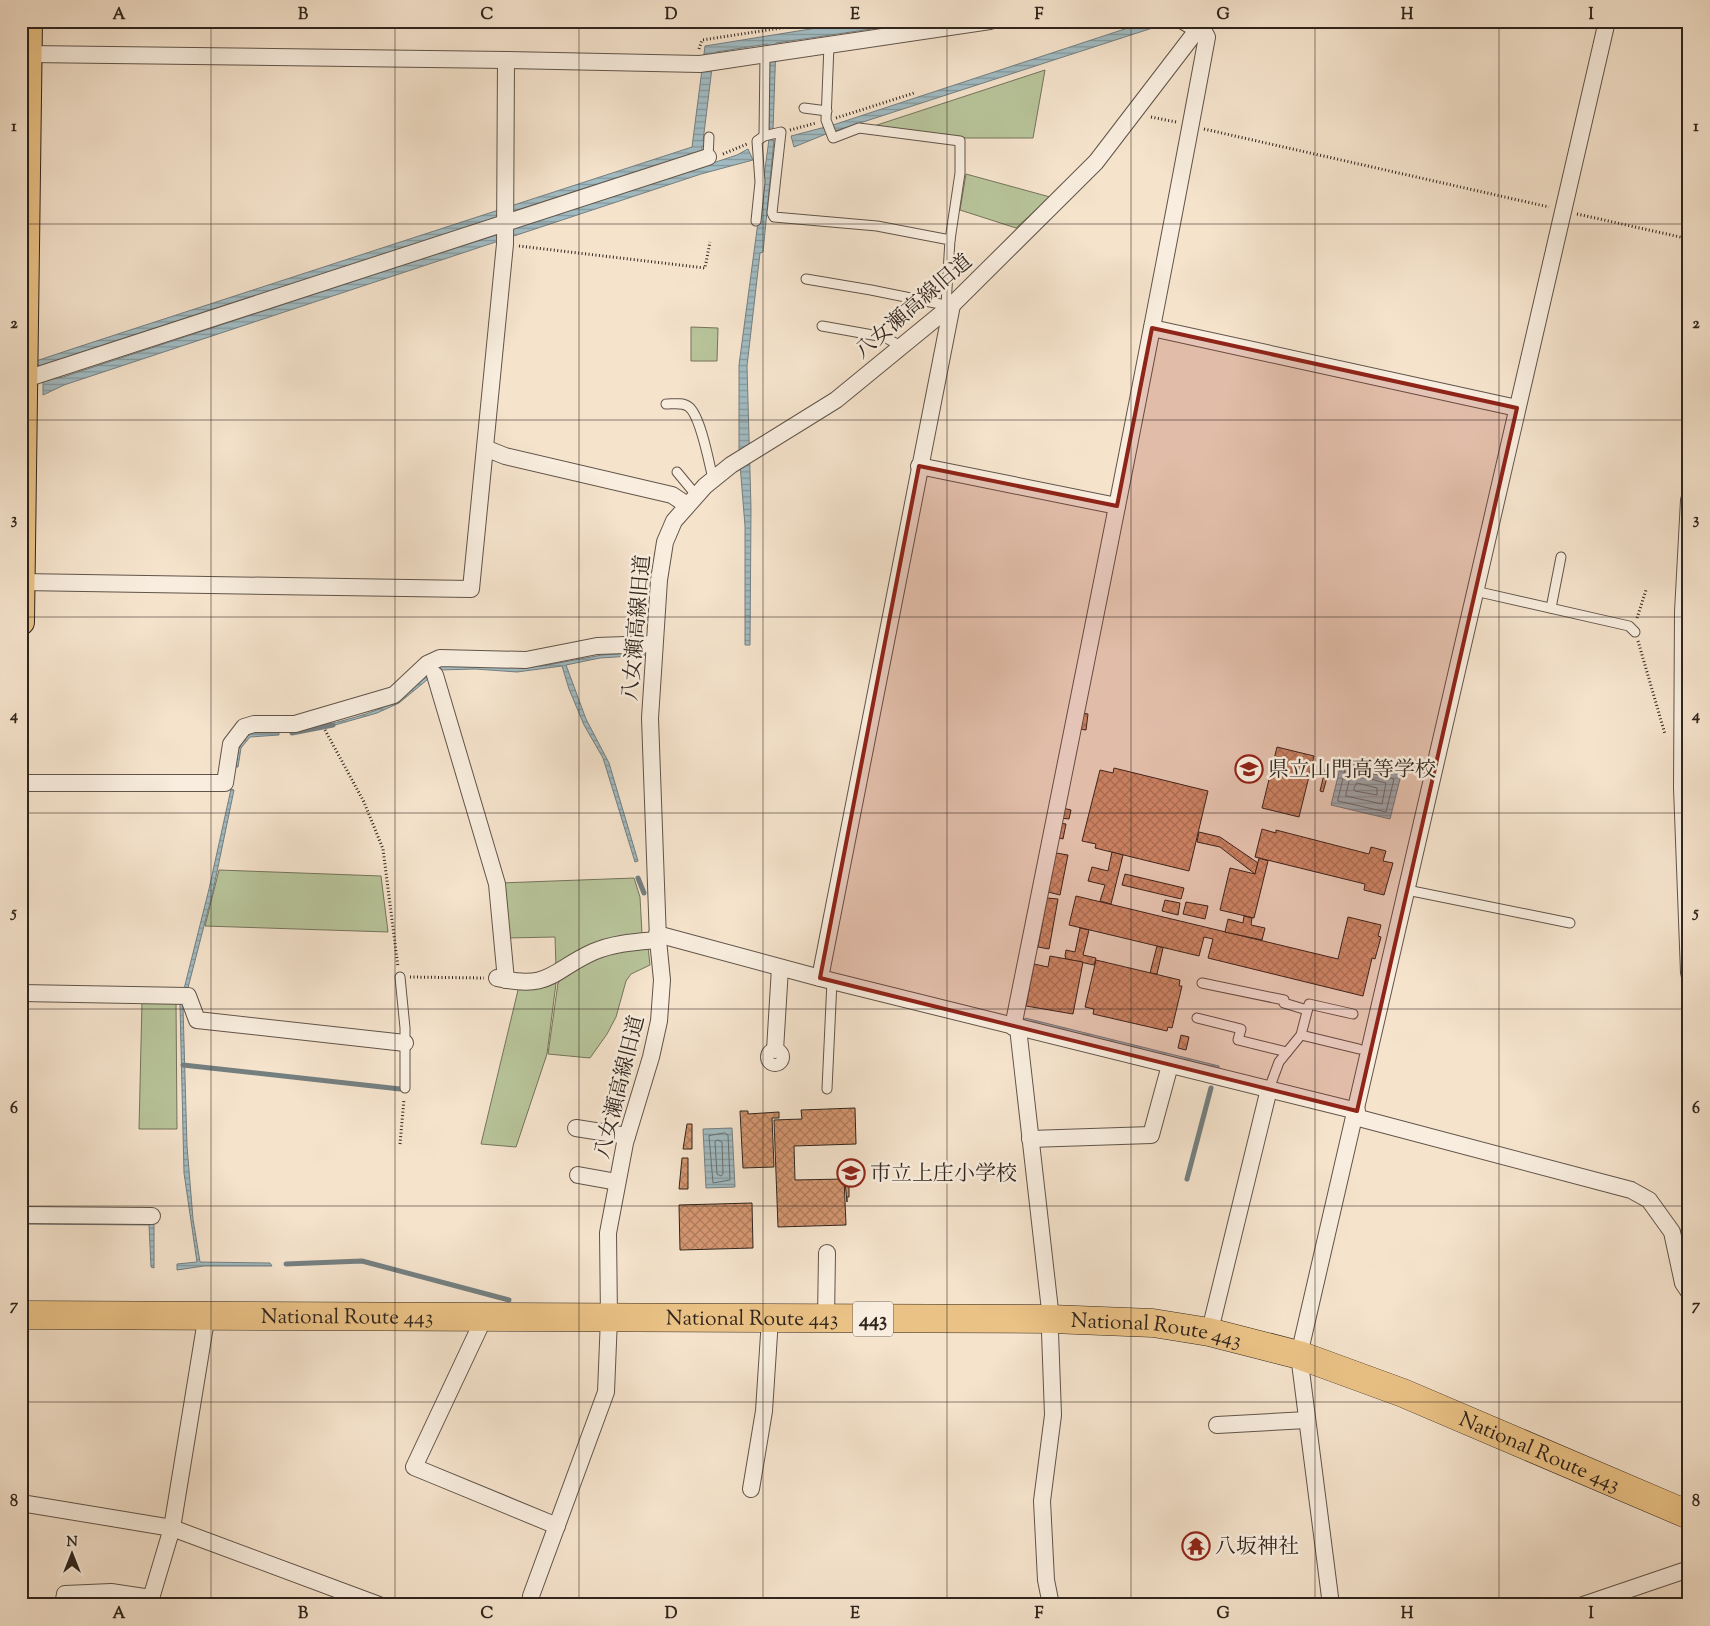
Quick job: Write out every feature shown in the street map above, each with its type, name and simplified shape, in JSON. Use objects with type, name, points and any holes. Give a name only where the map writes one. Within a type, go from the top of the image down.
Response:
[{"type":"highway","name":"National Route 443","points":[[21,1315],[206,1314],[484,1318],[826,1319],[1050,1325],[1153,1323],[1209,1332],[1332,1365],[1689,1515]]},
{"type":"main road","points":[[21,622],[26,368],[29,21]]},
{"type":"street","points":[[28,54],[697,64],[990,21]]},
{"type":"street","points":[[1051,1605],[1046,1580],[1042,1501],[1054,1415],[1050,1325],[1016,1027],[1207,37],[1201,26],[1183,21]]},
{"type":"street","points":[[1331,1605],[1299,1355],[1408,890],[1607,21]]},
{"type":"street","name":"八女瀬高線旧道","points":[[532,1605],[532,1596],[606,1392],[609,1318],[608,1233],[627,1136],[659,1022],[662,980],[658,937],[650,718],[654,644],[664,542],[674,521],[713,479],[731,465],[836,400],[903,347],[950,305],[1096,162],[1201,26]]},
{"type":"street","points":[[22,582],[471,589],[505,244],[506,60]]},
{"type":"street","points":[[26,368],[505,223],[708,157]]},
{"type":"street","points":[[826,979],[950,305]]},
{"type":"street","points":[[1152,328],[1517,408]]},
{"type":"street","points":[[485,448],[524,461],[692,500]]},
{"type":"street","points":[[919,466],[1117,506]]},
{"type":"street","points":[[1689,500],[1683,612],[1682,788],[1689,973]]},
{"type":"street","points":[[21,783],[225,783],[231,744],[244,727],[254,724],[295,724],[321,718],[394,694],[427,664],[440,658],[526,660],[597,646],[654,644]]},
{"type":"street","points":[[435,675],[497,884],[502,979],[538,982],[553,977],[592,953],[617,944],[658,937],[1269,1090],[1631,1190],[1649,1200],[1672,1232],[1683,1283],[1689,1292]]},
{"type":"street","points":[[775,1050],[780,968]]},
{"type":"street","points":[[21,993],[188,996],[196,1020],[405,1043]]},
{"type":"street","points":[[1030,1139],[1151,1135],[1170,1065]]},
{"type":"street","points":[[1212,1322],[1269,1090]]},
{"type":"street","points":[[576,1128],[627,1136]]},
{"type":"street","points":[[578,1175],[617,1182]]},
{"type":"street","points":[[21,1214],[152,1216]]},
{"type":"street","points":[[826,1319],[827,1252]]},
{"type":"street","points":[[63,1605],[65,1594],[111,1592],[150,1601],[172,1528],[206,1314]]},
{"type":"street","points":[[484,1318],[414,1467],[557,1526]]},
{"type":"street","points":[[751,1489],[764,1411],[770,1319]]},
{"type":"street","points":[[1217,1425],[1307,1420]]},
{"type":"street","points":[[21,1503],[172,1528],[379,1605]]},
{"type":"street","points":[[1583,1605],[1689,1569]]},
{"type":"lane","points":[[806,279],[950,305],[950,240],[960,174],[960,141],[859,128],[832,138],[827,115],[829,45]]},
{"type":"lane","points":[[756,221],[760,182],[765,55]]},
{"type":"lane","points":[[804,108],[827,115]]},
{"type":"lane","points":[[761,139],[781,132],[772,214],[774,218],[877,226],[950,240]]},
{"type":"lane","points":[[708,157],[709,137]]},
{"type":"lane","points":[[822,326],[884,337],[903,347]]},
{"type":"lane","points":[[666,404],[682,404],[690,408],[698,422],[713,479]]},
{"type":"lane","points":[[678,472],[692,500]]},
{"type":"lane","points":[[1551,608],[1561,557]]},
{"type":"lane","points":[[1475,591],[1629,626],[1634,631]]},
{"type":"lane","points":[[1408,890],[1570,923]]},
{"type":"lane","points":[[400,978],[406,1088]]},
{"type":"lane","points":[[826,979],[827,1089]]},
{"type":"lane","points":[[1202,983],[1284,1000],[1284,1003],[1307,1010]]},
{"type":"lane","points":[[1269,1090],[1279,1062],[1301,1035],[1309,1004],[1353,1014]]},
{"type":"lane","points":[[1198,1018],[1241,1029],[1238,1040],[1287,1052]]},
{"type":"lane","points":[[1301,1035],[1359,1049]]},
{"type":"path","points":[[697,64],[702,40],[828,21]]},
{"type":"path","points":[[781,132],[827,115],[862,111],[914,93]]},
{"type":"path","points":[[1133,112],[1689,239]]},
{"type":"path","points":[[708,157],[720,155],[761,139]]},
{"type":"path","points":[[505,244],[705,268],[710,242]]},
{"type":"path","points":[[1646,590],[1634,631],[1666,735]]},
{"type":"path","points":[[321,718],[325,732],[364,802],[383,849],[400,978],[502,979]]},
{"type":"path","points":[[400,1144],[406,1088]]},
{"type":"path","points":[[911,1605],[912,1598]]},
{"type":"highlighted area","points":[[1152,328],[1517,408],[1357,1111],[820,978],[919,466],[1117,506]]},
{"type":"green space","points":[[1045,70],[1033,138],[965,138],[874,126]]},
{"type":"green space","points":[[966,174],[1050,197],[1016,228],[960,210]]},
{"type":"green space","points":[[691,327],[718,328],[717,361],[691,361]]},
{"type":"green space","points":[[219,870],[381,876],[388,932],[205,926]]},
{"type":"green space","points":[[634,878],[640,897],[642,934],[607,941],[578,954],[556,967],[555,937],[507,938],[500,883]]},
{"type":"green space","points":[[648,947],[650,965],[631,974],[626,981],[616,1017],[607,1034],[590,1058],[548,1054],[558,983],[567,974],[588,962],[623,951]]},
{"type":"green space","points":[[556,983],[547,1054],[516,1147],[481,1144],[519,986],[546,987]]},
{"type":"green space","points":[[142,1001],[176,1001],[177,1129],[139,1129]]},
{"type":"water","points":[[860,21],[926,21],[776,43],[773,131],[769,131],[768,44],[716,52],[712,68],[703,141],[706,141],[705,146],[702,146],[702,153],[21,375],[21,366],[692,147],[705,46]]},
{"type":"water","points":[[1149,21],[1174,21],[826,134],[794,147],[791,136],[833,125]]},
{"type":"water","points":[[769,139],[774,140],[763,252],[760,253],[747,366],[751,508],[750,645],[745,645],[745,526],[739,452],[739,365]]},
{"type":"water","points":[[748,149],[753,160],[701,174],[64,385],[43,395],[43,381],[63,377],[737,155]]},
{"type":"water","points":[[646,652],[647,655],[600,658],[566,665],[586,719],[609,763],[638,861],[635,862],[603,758],[584,725],[562,666],[517,672],[475,669],[439,670],[399,703],[377,713],[328,727],[327,725],[365,714],[393,703],[430,672],[441,666],[542,666],[602,655]]},
{"type":"water","points":[[253,733],[279,733],[279,735],[250,737],[241,748],[238,767],[235,767],[242,743]]},
{"type":"water","points":[[1342,760],[1401,775],[1390,819],[1331,805]]},
{"type":"water","points":[[231,789],[234,790],[213,891],[183,1007],[187,1146],[193,1219],[200,1262],[270,1263],[272,1266],[204,1266],[177,1270],[177,1264],[197,1262],[184,1173],[180,1005],[209,889]]},
{"type":"water","points":[[1025,1018],[1219,1066],[1219,1068],[1024,1021]]},
{"type":"water","points":[[732,1128],[735,1187],[706,1188],[703,1129]]},
{"type":"water","points":[[21,1221],[151,1222],[154,1225],[154,1268],[151,1267],[149,1225],[21,1224]]},
{"type":"building","points":[[1082,713],[1088,714],[1086,730],[1080,729]]},
{"type":"building","points":[[1277,747],[1314,756],[1299,817],[1262,808]]},
{"type":"building","points":[[1326,766],[1330,767],[1323,792],[1320,791]]},
{"type":"building","points":[[1114,768],[1208,791],[1189,871],[1095,848],[1096,844],[1082,841],[1100,770],[1113,773]]},
{"type":"building","points":[[1063,808],[1071,810],[1069,819],[1061,818]]},
{"type":"building","points":[[1059,823],[1066,824],[1063,839],[1056,837]]},
{"type":"building","points":[[1262,829],[1276,833],[1276,830],[1369,854],[1371,847],[1386,851],[1383,861],[1393,863],[1384,895],[1364,890],[1365,884],[1255,857]]},
{"type":"building","points":[[1199,832],[1220,837],[1258,863],[1255,874],[1220,847],[1197,842]]},
{"type":"building","points":[[1112,852],[1123,855],[1111,904],[1100,901],[1105,885],[1088,881],[1092,867],[1108,871]]},
{"type":"building","points":[[1056,853],[1068,855],[1060,895],[1048,892]]},
{"type":"building","points":[[1259,858],[1268,861],[1254,918],[1220,910],[1230,868],[1255,874]]},
{"type":"building","points":[[1125,874],[1184,888],[1181,899],[1122,885]]},
{"type":"building","points":[[1076,896],[1338,959],[1348,917],[1381,925],[1378,936],[1381,937],[1375,959],[1372,958],[1363,996],[1208,958],[1213,939],[1204,937],[1199,956],[1069,925]]},
{"type":"building","points":[[1047,898],[1058,899],[1049,949],[1038,947]]},
{"type":"building","points":[[1165,900],[1180,903],[1178,915],[1162,911]]},
{"type":"building","points":[[1186,902],[1208,906],[1205,919],[1183,914]]},
{"type":"building","points":[[1244,916],[1252,918],[1251,925],[1265,928],[1262,940],[1225,932],[1228,919],[1243,923]]},
{"type":"building","points":[[1080,928],[1089,930],[1083,955],[1096,958],[1094,965],[1066,959],[1066,950],[1075,952]]},
{"type":"building","points":[[1157,946],[1163,948],[1157,974],[1150,973]]},
{"type":"building","points":[[1050,956],[1083,962],[1073,1014],[1026,1006],[1034,964],[1048,967]]},
{"type":"building","points":[[1096,960],[1180,980],[1179,986],[1182,986],[1172,1028],[1168,1027],[1167,1031],[1093,1014],[1094,1009],[1085,1007]]},
{"type":"building","points":[[1181,1035],[1189,1037],[1186,1050],[1178,1048]]},
{"type":"building","points":[[855,1108],[856,1144],[794,1146],[795,1180],[844,1179],[846,1225],[778,1227],[774,1120],[802,1119],[801,1110]]},
{"type":"building","points":[[740,1111],[748,1111],[748,1114],[779,1112],[779,1118],[772,1118],[774,1167],[743,1168]]},
{"type":"building","points":[[687,1124],[692,1124],[692,1149],[683,1149]]},
{"type":"building","points":[[682,1158],[688,1158],[688,1189],[679,1189]]},
{"type":"building","points":[[845,1182],[849,1182],[847,1202]]},
{"type":"building","points":[[752,1203],[753,1248],[680,1250],[679,1205]]},
{"type":"waterway","points":[[292,733],[333,725]]},
{"type":"waterway","points":[[638,878],[644,893]]},
{"type":"waterway","points":[[183,1065],[400,1089]]},
{"type":"waterway","points":[[1187,1179],[1211,1088]]},
{"type":"waterway","points":[[286,1264],[362,1261],[509,1300]]},
{"type":"place","name":"県立山門高等学校","points":[[1249,769]]},
{"type":"place","name":"市立上庄小学校","points":[[851,1173]]},
{"type":"place","name":"八坂神社","points":[[1196,1546]]}]
